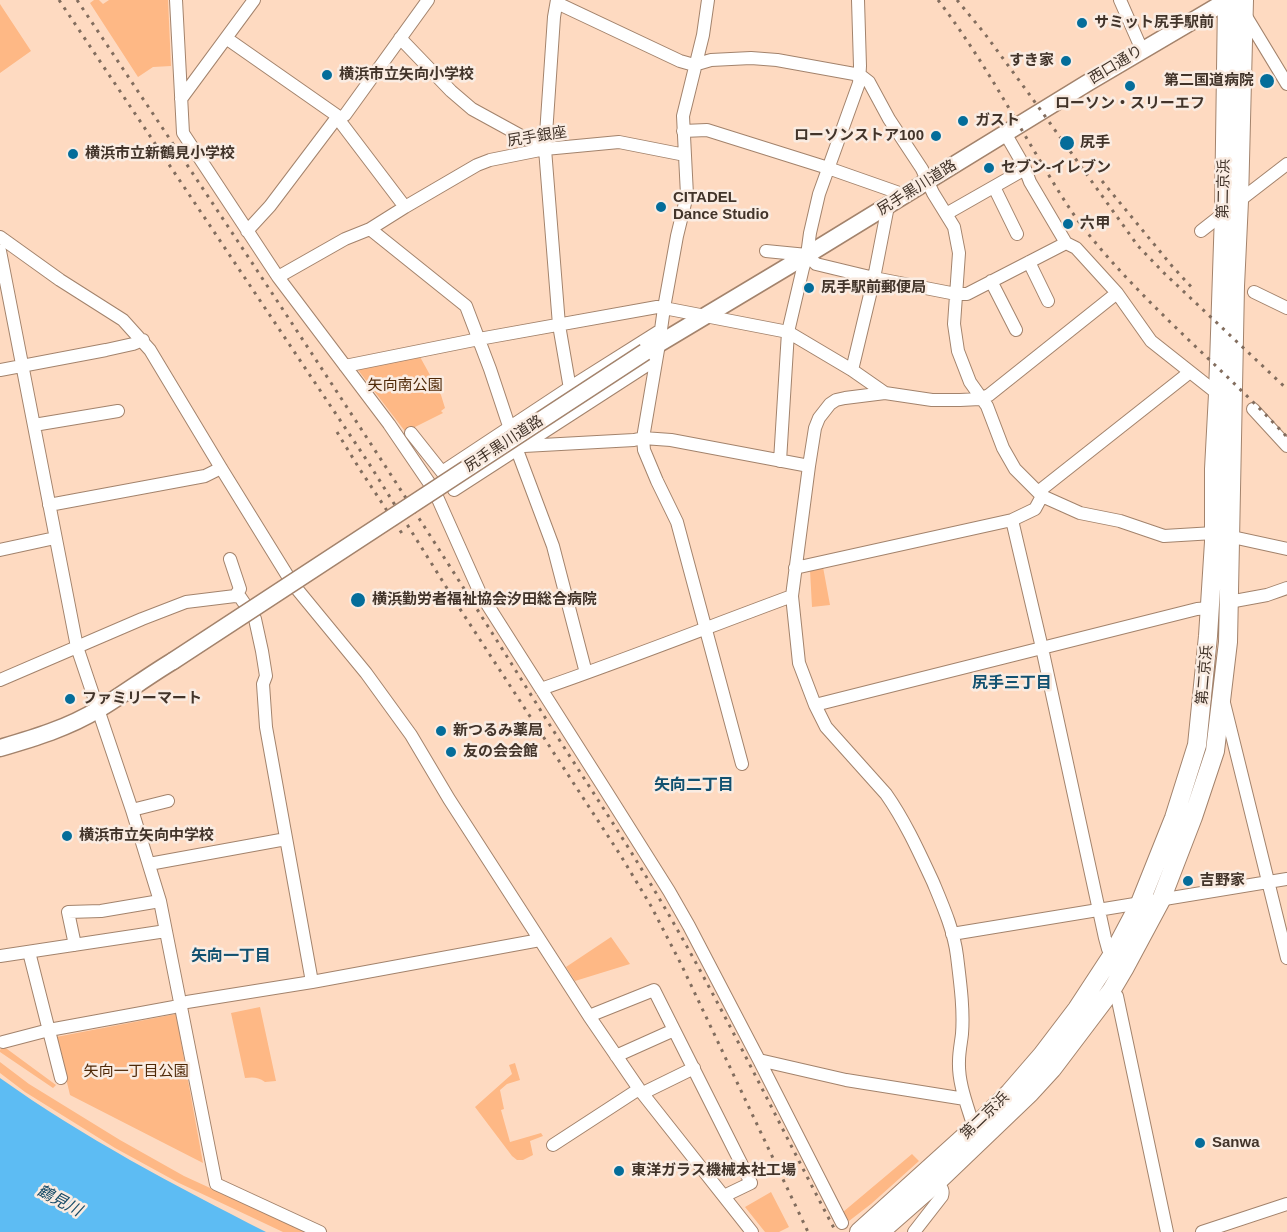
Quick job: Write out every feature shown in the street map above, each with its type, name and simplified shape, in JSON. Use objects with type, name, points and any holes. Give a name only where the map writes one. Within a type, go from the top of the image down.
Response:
[{"type":"highway","name":"第二京浜","points":[[869,1229],[937,1182],[1030,1093],[1052,1069],[1111,991],[1161,900],[1193,817],[1215,751],[1228,642],[1230,564],[1222,535],[1214,469],[1224,213],[1228,0]]},
{"type":"highway","name":"第二京浜","points":[[869,1229],[1010,1092],[1077,1009],[1113,954],[1140,903],[1174,818],[1197,745],[1210,608],[1222,535],[1239,201],[1244,6]]},
{"type":"main road","name":"西口通り","points":[[1005,133],[1228,0]]},
{"type":"main road","name":"尻手黒川道路","points":[[0,748],[67,726],[99,710],[655,347],[1005,133]]},
{"type":"street","points":[[176,0],[183,133],[278,277],[389,424],[434,490],[480,593],[689,926],[842,1223]]},
{"type":"street","points":[[181,99],[254,0]]},
{"type":"street","points":[[248,231],[270,207],[335,120],[345,114],[428,0]]},
{"type":"street","points":[[708,0],[703,35],[683,116],[687,195],[655,347],[643,438],[644,450],[677,522],[742,764]]},
{"type":"street","points":[[780,460],[788,332],[819,194],[859,83],[858,0]]},
{"type":"street","points":[[1120,0],[1142,50]]},
{"type":"street","points":[[574,412],[559,325],[545,149],[557,2],[680,61],[694,65],[711,60],[751,58],[812,65],[860,75],[869,82],[954,227],[959,254],[954,324],[958,351],[970,382],[987,406],[1003,448],[1015,469],[1040,494],[1080,513],[1120,520],[1164,536],[1222,535],[1287,549]]},
{"type":"street","points":[[1244,6],[1287,84]]},
{"type":"street","points":[[226,38],[339,117],[405,207]]},
{"type":"street","points":[[400,38],[451,91],[472,109],[545,149]]},
{"type":"street","points":[[683,131],[707,130],[905,195]]},
{"type":"street","points":[[1005,133],[1030,182],[1066,243],[1076,248],[1117,293],[1151,341],[1218,394]]},
{"type":"street","name":"尻手銀座","points":[[278,277],[345,239],[370,229],[477,165],[490,160],[545,149],[619,141],[685,155]]},
{"type":"street","points":[[1239,201],[1287,164]]},
{"type":"street","points":[[946,214],[1025,169]]},
{"type":"street","points":[[994,187],[1017,234]]},
{"type":"street","points":[[852,370],[888,206]]},
{"type":"street","points":[[1201,231],[1224,213]]},
{"type":"street","points":[[370,229],[466,306],[520,448],[553,546],[586,673]]},
{"type":"street","points":[[1,243],[123,320],[143,340],[292,583],[366,673],[411,735],[449,799],[589,1017],[641,1091],[752,1232]]},
{"type":"street","points":[[1,243],[22,365],[77,647],[160,901],[216,1184],[320,1232]]},
{"type":"street","points":[[766,251],[807,255],[816,264],[874,278],[956,294],[967,294],[1066,243]]},
{"type":"street","points":[[1029,262],[1048,301]]},
{"type":"street","points":[[991,281],[1016,330]]},
{"type":"street","points":[[1254,292],[1287,308]]},
{"type":"street","points":[[975,1128],[965,1099],[958,1062],[962,1010],[957,954],[945,909],[919,851],[894,805],[826,727],[799,663],[792,596],[815,428],[819,418],[830,404],[845,398],[885,393],[932,399],[980,399],[1117,293]]},
{"type":"street","points":[[345,366],[657,307],[788,332],[852,370],[885,393]]},
{"type":"street","points":[[0,370],[106,350],[143,340]]},
{"type":"street","points":[[411,433],[441,472],[569,388],[655,347]]},
{"type":"street","points":[[454,490],[574,412],[655,347]]},
{"type":"street","points":[[795,568],[1012,520],[1035,509],[1040,494],[1190,372]]},
{"type":"street","points":[[1253,409],[1287,446]]},
{"type":"street","points":[[34,425],[118,411]]},
{"type":"street","points":[[520,448],[643,438],[670,440],[809,466]]},
{"type":"street","points":[[49,505],[205,476],[221,468]]},
{"type":"street","points":[[1012,520],[1108,949],[1113,954]]},
{"type":"street","points":[[0,550],[55,538]]},
{"type":"street","points":[[230,559],[240,589],[235,596]]},
{"type":"street","points":[[1229,602],[1267,595],[1287,588]]},
{"type":"street","points":[[541,689],[792,596]]},
{"type":"street","points":[[0,680],[186,602],[240,597],[255,619],[261,643],[266,676],[263,684],[266,727],[312,982]]},
{"type":"street","points":[[815,705],[1197,609],[1210,608]]},
{"type":"street","points":[[1222,696],[1287,958]]},
{"type":"street","points":[[132,810],[168,801]]},
{"type":"street","points":[[149,864],[286,839]]},
{"type":"street","points":[[952,934],[1287,879]]},
{"type":"street","points":[[75,945],[68,912],[101,911],[160,901]]},
{"type":"street","points":[[0,956],[166,931]]},
{"type":"street","points":[[3,1042],[49,1030],[174,1007],[187,1002],[312,982],[540,940]]},
{"type":"street","points":[[29,952],[62,1078]]},
{"type":"street","points":[[589,1017],[654,990],[751,1183],[723,1196]]},
{"type":"street","points":[[1111,991],[1117,996],[1167,1232]]},
{"type":"street","points":[[616,1056],[674,1030]]},
{"type":"street","points":[[759,1060],[846,1080],[965,1099]]},
{"type":"street","points":[[553,1145],[641,1091],[694,1068]]},
{"type":"street","points":[[914,1232],[942,1196],[943,1192],[937,1182]]},
{"type":"street","points":[[1202,1232],[1287,1204]]},
{"type":"green space","points":[[99,0],[103,4],[109,0],[168,0],[171,66],[153,67],[138,77],[90,3]]},
{"type":"green space","points":[[0,4],[31,51],[0,73]]},
{"type":"green space","name":"矢向南公園","points":[[419,355],[441,395],[445,408],[441,411],[443,413],[411,429],[404,430],[358,367]]},
{"type":"green space","points":[[823,567],[830,605],[812,607],[810,570]]},
{"type":"green space","points":[[611,937],[630,964],[575,981],[566,967]]},
{"type":"green space","points":[[260,1007],[276,1081],[265,1082],[255,1078],[245,1078],[231,1013]]},
{"type":"green space","name":"矢向一丁目公園","points":[[176,1014],[203,1163],[70,1095],[56,1037]]},
{"type":"green space","points":[[3,1046],[56,1085],[53,1088],[0,1052]]},
{"type":"green space","points":[[0,1062],[29,1084],[184,1176],[306,1232],[283,1232],[179,1183],[115,1148],[25,1092],[0,1073]]},
{"type":"green space","points":[[515,1063],[520,1080],[507,1084],[500,1090],[504,1109],[501,1110],[510,1142],[541,1133],[543,1136],[530,1141],[533,1155],[523,1160],[517,1160],[512,1156],[475,1107],[512,1074],[509,1065]]},
{"type":"green space","points":[[912,1154],[919,1161],[849,1221],[843,1212]]},
{"type":"green space","points":[[771,1192],[789,1227],[779,1232],[765,1232],[745,1207]]},
{"type":"water","name":"鶴見川","points":[[0,1078],[97,1141],[266,1232],[0,1232]]},
{"type":"railway","points":[[59,0],[368,462],[460,609],[621,856],[651,906],[681,964],[808,1232]]},
{"type":"railway","points":[[77,0],[373,447],[632,853],[683,939],[836,1232]]},
{"type":"railway","points":[[938,0],[976,54],[1082,226],[1156,308],[1287,437]]},
{"type":"railway","points":[[957,0],[985,34],[1138,246],[1287,389]]},
{"type":"railway","points":[[1102,181],[1195,291]]},
{"type":"railway","points":[[337,432],[403,535]]},
{"type":"place","name":"サミット尻手駅前","points":[[1082,23]]},
{"type":"place","name":"すき家","points":[[1066,61]]},
{"type":"place","name":"横浜市立矢向小学校","points":[[327,75]]},
{"type":"place","name":"第二国道病院","points":[[1267,81]]},
{"type":"place","name":"ローソン・スリーエフ","points":[[1130,86]]},
{"type":"place","name":"ガスト","points":[[963,121]]},
{"type":"place","name":"ローソンストア100","points":[[936,136]]},
{"type":"place","name":"尻手","points":[[1067,143]]},
{"type":"place","name":"横浜市立新鶴見小学校","points":[[73,154]]},
{"type":"place","name":"セブン-イレブン","points":[[989,168]]},
{"type":"place","name":"CITADEL Dance Studio","points":[[661,207]]},
{"type":"place","name":"六甲","points":[[1068,224]]},
{"type":"place","name":"尻手駅前郵便局","points":[[809,288]]},
{"type":"place","name":"横浜勤労者福祉協会汐田総合病院","points":[[358,600]]},
{"type":"place","name":"ファミリーマート","points":[[70,699]]},
{"type":"place","name":"新つるみ薬局","points":[[441,731]]},
{"type":"place","name":"友の会会館","points":[[451,752]]},
{"type":"place","name":"横浜市立矢向中学校","points":[[67,836]]},
{"type":"place","name":"吉野家","points":[[1188,881]]},
{"type":"place","name":"Sanwa","points":[[1200,1143]]},
{"type":"place","name":"東洋ガラス機械本社工場","points":[[619,1171]]},
{"type":"district","name":"尻手三丁目","points":[[1012,684]]},
{"type":"district","name":"矢向二丁目","points":[[694,786]]},
{"type":"district","name":"矢向一丁目","points":[[231,957]]}]
